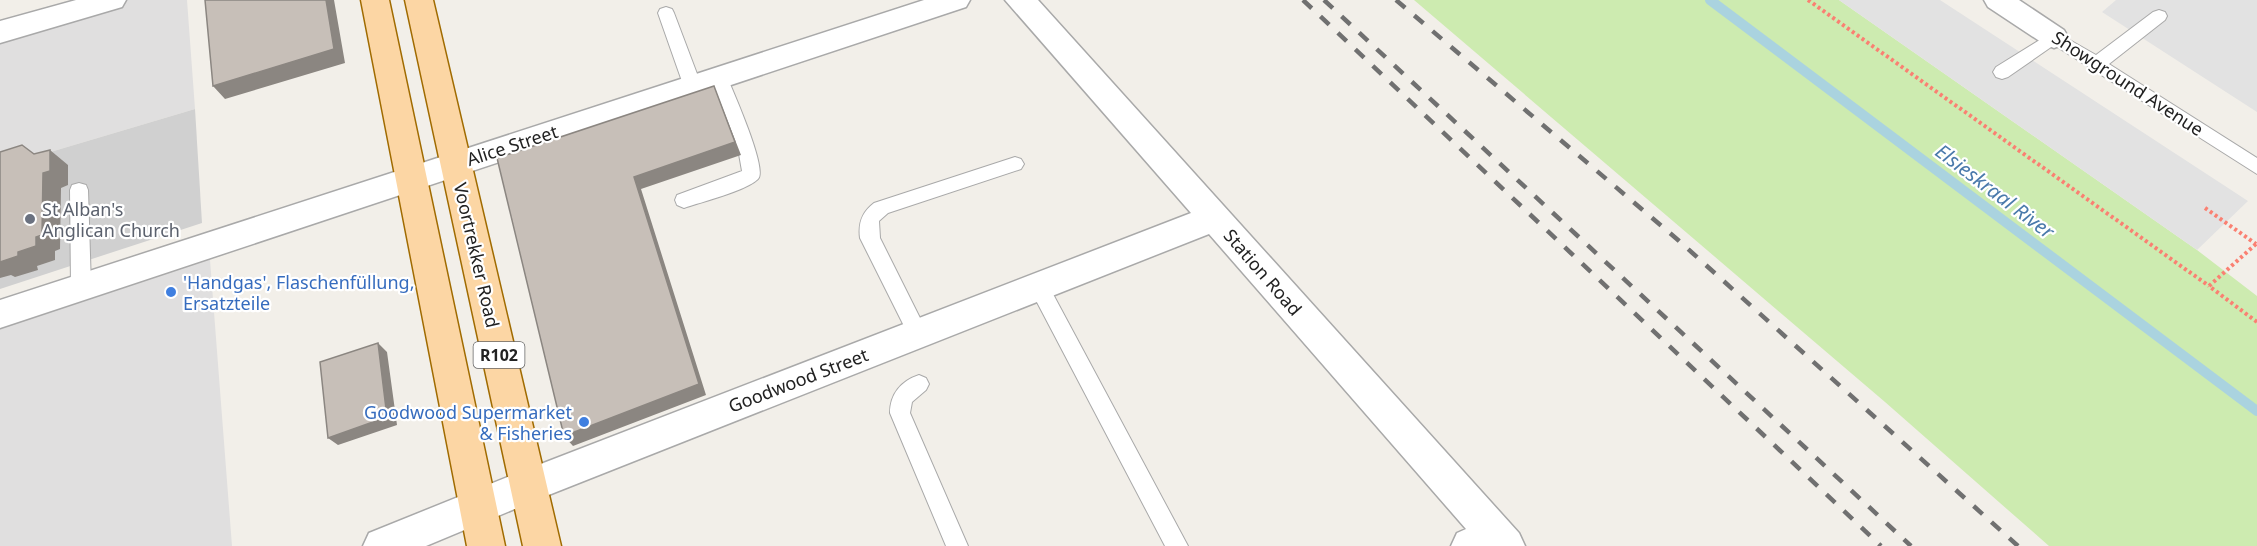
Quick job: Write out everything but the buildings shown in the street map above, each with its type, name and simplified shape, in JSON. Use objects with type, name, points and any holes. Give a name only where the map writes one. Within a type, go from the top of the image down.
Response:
[{"type":"main road","name":"R102","points":[[375,0],[486,546]]},
{"type":"main road","name":"Voortrekker Road","points":[[419,0],[542,546]]},
{"type":"street","points":[[0,32],[112,0]]},
{"type":"street","name":"Alice Street","points":[[0,314],[956,0]]},
{"type":"street","name":"Station Road","points":[[1019,0],[1215,218],[1490,542]]},
{"type":"street","name":"Showground Avenue","points":[[1998,0],[2054,37]]},
{"type":"street","name":"Goodwood Street","points":[[382,546],[528,486],[1215,218]]},
{"type":"lane","points":[[666,14],[748,154],[752,174],[737,182],[684,200]]},
{"type":"lane","points":[[2097,64],[2159,16]]},
{"type":"lane","points":[[2002,72],[2054,37]]},
{"type":"lane","name":"Showground Avenue","points":[[2054,37],[2257,167]]},
{"type":"lane","points":[[918,333],[870,238],[867,229],[874,213],[881,208],[1015,164]]},
{"type":"lane","points":[[79,190],[81,287]]},
{"type":"lane","points":[[1039,287],[1177,546]]},
{"type":"lane","points":[[919,384],[904,394],[901,399],[900,413],[957,546]]},
{"type":"path","points":[[1808,0],[2257,322]]},
{"type":"path","points":[[2205,208],[2257,244],[2209,286]]},
{"type":"shaded area","points":[[125,0],[187,0],[195,109],[0,167],[0,35]]},
{"type":"shaded area","points":[[1839,0],[1940,0],[2248,201],[2197,250]]},
{"type":"shaded area","points":[[2116,0],[2257,0],[2257,112],[2102,12]]},
{"type":"shaded area","points":[[195,109],[202,223],[0,289],[0,167]]},
{"type":"shaded area","points":[[209,247],[232,546],[0,546],[0,316]]},
{"type":"green space","points":[[1414,0],[1839,0],[2197,250],[2257,296],[2257,546],[2049,546],[1885,402]]},
{"type":"waterway","name":"Elsieskraal River","points":[[1710,0],[2257,411]]},
{"type":"railway","points":[[1303,0],[1881,546]]},
{"type":"railway","points":[[1324,0],[1911,546]]},
{"type":"railway","points":[[1396,0],[1678,240],[2018,546]]},
{"type":"place","name":"St Alban's Anglican Church","points":[[30,219]]},
{"type":"place","name":"'Handgas', Flaschenfüllung, Ersatzteile","points":[[171,292]]},
{"type":"place","name":"Goodwood Supermarket & Fisheries","points":[[584,422]]}]
